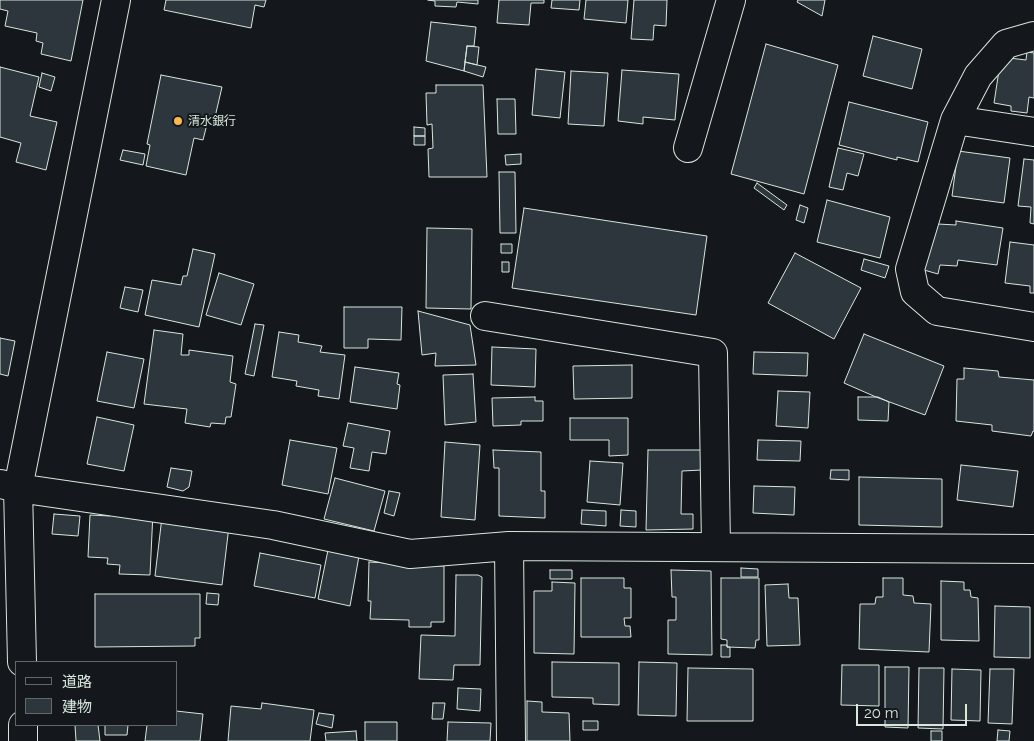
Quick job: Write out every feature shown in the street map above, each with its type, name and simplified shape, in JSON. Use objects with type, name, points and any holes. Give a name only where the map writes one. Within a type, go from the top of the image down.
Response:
[{"type":"street","points":[[22,661],[9,486],[116,0]]},
{"type":"street","points":[[688,148],[731,0]]},
{"type":"street","points":[[1034,36],[1006,44],[978,76],[956,120],[910,269],[915,292],[937,311],[1034,327]]},
{"type":"street","points":[[956,120],[1034,132]]},
{"type":"street","points":[[485,316],[713,353],[716,548]]},
{"type":"street","points":[[9,486],[274,525],[410,554],[509,546],[1034,549]]},
{"type":"street","points":[[509,546],[511,741]]},
{"type":"street","points":[[23,726],[23,741]]},
{"type":"building","points":[[0,0],[83,0],[71,61],[41,54],[43,43],[36,41],[37,33],[5,26],[8,11],[0,9]]},
{"type":"building","points":[[166,0],[266,0],[264,7],[255,5],[251,28],[164,10]]},
{"type":"building","points":[[428,0],[478,0],[478,4],[457,2],[456,7],[435,6],[435,1]]},
{"type":"building","points":[[499,0],[544,0],[544,3],[531,3],[529,25],[497,23]]},
{"type":"building","points":[[552,0],[580,0],[579,10],[551,8]]},
{"type":"building","points":[[586,0],[628,0],[626,23],[584,19]]},
{"type":"building","points":[[634,0],[667,0],[666,26],[654,25],[653,40],[631,39]]},
{"type":"building","points":[[798,0],[825,0],[822,16],[797,2]]},
{"type":"building","points":[[431,22],[476,27],[474,46],[467,46],[464,71],[426,61]]},
{"type":"building","points":[[873,36],[922,49],[912,89],[863,76]]},
{"type":"building","points":[[766,44],[838,65],[804,194],[731,174]]},
{"type":"building","points":[[467,46],[479,47],[477,65],[465,62]]},
{"type":"building","points":[[1027,52],[1034,53],[1034,98],[1029,97],[1027,113],[1011,111],[1011,106],[994,103],[1001,57],[1026,60]]},
{"type":"building","points":[[465,62],[486,67],[483,77],[464,71]]},
{"type":"building","points":[[0,67],[39,77],[30,116],[57,122],[46,170],[16,162],[21,143],[0,137]]},
{"type":"building","points":[[536,69],[565,72],[560,118],[532,115]]},
{"type":"building","points":[[622,70],[679,74],[675,120],[643,117],[643,124],[618,121]]},
{"type":"building","points":[[571,71],[608,73],[604,126],[568,124]]},
{"type":"building","points":[[42,73],[55,77],[51,91],[39,87]]},
{"type":"building","points":[[161,75],[222,87],[215,117],[209,116],[203,140],[194,138],[186,175],[146,166],[150,145],[147,144]]},
{"type":"building","points":[[436,85],[483,85],[487,177],[429,177],[428,149],[433,148],[432,124],[427,125],[426,93],[436,93]]},
{"type":"building","points":[[497,99],[515,99],[516,134],[498,134]]},
{"type":"building","points":[[849,102],[928,122],[918,162],[897,157],[897,160],[839,145]]},
{"type":"building","points":[[414,127],[425,128],[425,136],[414,136]]},
{"type":"building","points":[[414,136],[425,136],[425,145],[414,145]]},
{"type":"building","points":[[838,148],[864,154],[858,176],[847,173],[843,190],[829,187]]},
{"type":"building","points":[[123,150],[145,154],[143,165],[120,160]]},
{"type":"building","points":[[958,151],[1010,158],[1004,203],[952,196]]},
{"type":"building","points":[[521,154],[521,164],[506,165],[505,155]]},
{"type":"building","points":[[1024,159],[1034,160],[1034,224],[1030,223],[1031,207],[1018,206]]},
{"type":"building","points":[[499,172],[515,172],[516,233],[500,233]]},
{"type":"building","points":[[757,183],[787,205],[784,210],[754,188]]},
{"type":"building","points":[[827,200],[890,217],[880,258],[817,242]]},
{"type":"building","points":[[800,205],[808,208],[804,223],[796,220]]},
{"type":"building","points":[[524,208],[707,236],[696,315],[512,288]]},
{"type":"building","points":[[956,221],[1003,228],[997,265],[958,260],[957,266],[940,265],[938,274],[924,270],[938,224],[956,225]]},
{"type":"building","points":[[427,228],[472,229],[471,309],[426,308]]},
{"type":"building","points":[[1010,242],[1034,245],[1034,293],[1030,293],[1030,286],[1005,283]]},
{"type":"building","points":[[501,244],[512,244],[512,253],[501,253]]},
{"type":"building","points":[[193,249],[215,254],[199,327],[145,315],[152,280],[181,285],[183,276],[187,276]]},
{"type":"building","points":[[795,253],[861,288],[834,339],[768,303]]},
{"type":"building","points":[[864,259],[889,266],[885,278],[861,270]]},
{"type":"building","points":[[502,262],[509,262],[509,272],[502,272]]},
{"type":"building","points":[[219,273],[254,284],[241,325],[206,315]]},
{"type":"building","points":[[125,287],[143,290],[138,312],[120,308]]},
{"type":"building","points":[[344,307],[402,307],[401,340],[368,339],[368,348],[344,348]]},
{"type":"building","points":[[418,311],[470,325],[476,365],[435,366],[436,353],[422,355]]},
{"type":"building","points":[[255,324],[264,325],[254,376],[245,374]]},
{"type":"building","points":[[154,330],[183,334],[181,355],[189,355],[189,350],[233,356],[230,382],[236,384],[231,417],[226,417],[225,424],[211,423],[210,427],[185,423],[187,409],[144,404]]},
{"type":"building","points":[[279,332],[299,335],[298,342],[322,346],[320,352],[345,355],[339,399],[318,396],[319,390],[296,386],[297,381],[272,377]]},
{"type":"building","points":[[864,334],[944,366],[925,415],[844,383]]},
{"type":"building","points":[[0,338],[15,341],[8,376],[0,374]]},
{"type":"building","points":[[492,347],[536,349],[535,387],[491,385]]},
{"type":"building","points":[[107,352],[144,359],[134,408],[97,401]]},
{"type":"building","points":[[754,352],[808,353],[807,376],[753,374]]},
{"type":"building","points":[[632,365],[632,398],[574,399],[573,366]]},
{"type":"building","points":[[355,367],[399,373],[397,384],[400,385],[397,409],[350,402]]},
{"type":"building","points":[[964,368],[998,371],[999,377],[1034,380],[1034,431],[1031,436],[992,431],[992,425],[956,421],[957,379],[964,379]]},
{"type":"building","points":[[473,374],[476,422],[445,425],[443,375]]},
{"type":"building","points":[[778,391],[810,392],[808,428],[776,426]]},
{"type":"building","points":[[535,397],[535,401],[543,401],[543,421],[521,421],[521,425],[493,426],[492,398]]},
{"type":"building","points":[[858,397],[878,397],[889,402],[888,421],[858,420]]},
{"type":"building","points":[[97,417],[134,425],[124,471],[87,464]]},
{"type":"building","points":[[570,418],[628,418],[628,455],[609,456],[609,440],[570,440]]},
{"type":"building","points":[[348,423],[390,431],[386,454],[372,452],[369,471],[350,468],[354,448],[343,446]]},
{"type":"building","points":[[290,440],[337,448],[328,494],[282,485]]},
{"type":"building","points":[[758,440],[801,441],[800,461],[757,460]]},
{"type":"building","points":[[445,442],[480,445],[475,520],[441,517]]},
{"type":"building","points":[[493,450],[541,452],[541,491],[545,491],[545,518],[499,516],[499,468],[494,468]]},
{"type":"building","points":[[648,450],[702,450],[702,470],[682,471],[681,514],[693,514],[693,529],[646,530]]},
{"type":"building","points":[[590,461],[623,463],[620,505],[587,502]]},
{"type":"building","points":[[961,465],[1018,471],[1013,507],[957,500]]},
{"type":"building","points":[[171,468],[192,471],[189,487],[183,491],[167,487]]},
{"type":"building","points":[[831,470],[849,470],[849,480],[830,479]]},
{"type":"building","points":[[859,477],[942,479],[942,527],[859,525]]},
{"type":"building","points":[[335,478],[385,491],[374,531],[324,519]]},
{"type":"building","points":[[754,486],[795,487],[794,515],[753,513]]},
{"type":"building","points":[[389,491],[400,493],[394,516],[384,513]]},
{"type":"building","points":[[110,510],[153,512],[150,575],[119,574],[120,565],[107,564],[108,558],[88,557],[90,515],[110,516]]},
{"type":"building","points":[[582,510],[606,511],[606,526],[581,524]]},
{"type":"building","points":[[621,510],[636,511],[636,527],[620,526]]},
{"type":"building","points":[[54,514],[80,516],[78,536],[52,534]]},
{"type":"building","points":[[162,517],[229,526],[222,585],[155,576]]},
{"type":"building","points":[[328,550],[359,556],[350,606],[318,599]]},
{"type":"building","points":[[260,553],[321,565],[315,598],[254,586]]},
{"type":"building","points":[[369,562],[444,566],[444,622],[431,622],[431,627],[409,627],[409,620],[370,619],[371,601],[368,601]]},
{"type":"building","points":[[741,568],[758,569],[758,577],[741,577]]},
{"type":"building","points":[[550,570],[572,570],[572,579],[550,579]]},
{"type":"building","points":[[671,570],[711,571],[712,655],[668,654],[668,620],[676,620],[676,597],[672,597]]},
{"type":"building","points":[[456,575],[478,575],[482,577],[480,665],[454,665],[453,680],[419,679],[421,635],[455,636]]},
{"type":"building","points":[[581,578],[624,578],[624,588],[631,588],[631,618],[624,618],[625,626],[630,626],[631,637],[581,637]]},
{"type":"building","points":[[721,578],[759,578],[759,640],[756,640],[755,648],[727,647],[727,640],[721,639]]},
{"type":"building","points":[[883,578],[903,578],[903,595],[913,596],[914,603],[931,604],[929,652],[859,649],[860,604],[875,604],[876,597],[883,597]]},
{"type":"building","points":[[941,581],[964,582],[964,590],[970,590],[971,597],[978,598],[979,641],[941,640]]},
{"type":"building","points":[[552,582],[575,583],[574,654],[534,653],[534,591],[552,591]]},
{"type":"building","points":[[788,584],[789,598],[798,598],[800,645],[767,646],[765,585]]},
{"type":"building","points":[[207,593],[219,594],[218,605],[206,604]]},
{"type":"building","points":[[95,594],[200,594],[200,638],[195,638],[195,646],[95,647]]},
{"type":"building","points":[[995,606],[1030,607],[1030,658],[994,657]]},
{"type":"building","points":[[721,645],[730,647],[730,657],[721,657]]},
{"type":"building","points":[[552,662],[619,663],[619,705],[593,704],[593,698],[552,697]]},
{"type":"building","points":[[639,662],[677,663],[676,716],[638,715]]},
{"type":"building","points":[[842,665],[879,665],[879,706],[841,705]]},
{"type":"building","points":[[885,667],[909,667],[908,728],[885,727]]},
{"type":"building","points":[[688,668],[753,669],[753,721],[687,721]]},
{"type":"building","points":[[919,668],[944,668],[943,729],[918,728]]},
{"type":"building","points":[[952,669],[981,670],[980,721],[951,720]]},
{"type":"building","points":[[990,669],[1014,669],[1012,724],[988,723]]},
{"type":"building","points":[[458,688],[481,689],[480,711],[457,709]]},
{"type":"building","points":[[527,701],[542,702],[542,712],[569,713],[570,741],[527,741]]},
{"type":"building","points":[[262,703],[314,710],[310,741],[228,741],[231,706],[261,709]]},
{"type":"building","points":[[433,703],[445,703],[443,719],[432,719]]},
{"type":"building","points":[[178,711],[203,714],[200,741],[145,741],[147,726],[178,726]]},
{"type":"building","points":[[319,713],[334,715],[332,728],[316,724]]},
{"type":"building","points":[[583,721],[598,721],[598,730],[583,730]]},
{"type":"building","points":[[365,722],[397,722],[397,741],[365,741]]},
{"type":"building","points":[[448,722],[491,723],[490,741],[447,741]]},
{"type":"building","points":[[75,726],[98,726],[100,741],[76,741]]},
{"type":"building","points":[[105,726],[128,726],[127,735],[105,735]]},
{"type":"building","points":[[998,730],[1010,731],[1009,741],[997,741]]},
{"type":"building","points":[[356,731],[357,741],[326,741],[325,733]]},
{"type":"building","points":[[931,731],[942,731],[942,741],[931,741]]},
{"type":"place","name":"清水銀行","points":[[178,121]]}]
